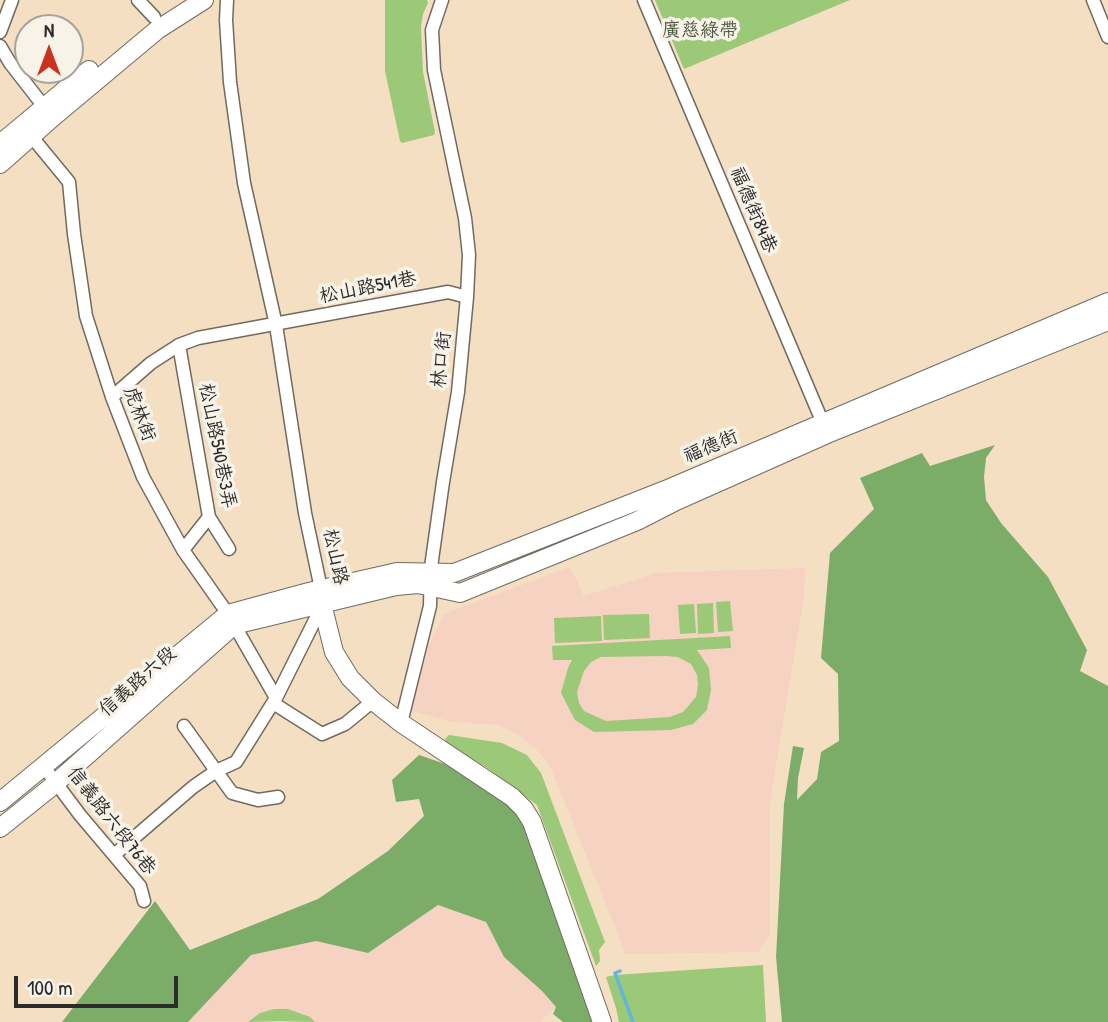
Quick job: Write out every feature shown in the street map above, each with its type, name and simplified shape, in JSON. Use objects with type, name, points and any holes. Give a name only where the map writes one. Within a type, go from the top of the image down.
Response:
[{"type":"street","points":[[0,32],[12,0]]},
{"type":"street","points":[[138,0],[154,18]]},
{"type":"street","points":[[0,164],[27,131],[154,18],[181,0]]},
{"type":"street","points":[[48,112],[156,30],[204,0]]},
{"type":"street","name":"松山路","points":[[227,0],[230,82],[244,183],[276,325],[305,513],[334,652],[350,678],[373,701],[401,723],[512,797],[524,809],[532,822],[602,1022]]},
{"type":"street","name":"林口街","points":[[401,723],[430,606],[443,482],[458,392],[467,297],[469,255],[465,218],[434,70],[432,30],[442,0]]},
{"type":"street","name":"福德街84巷","points":[[644,0],[825,428]]},
{"type":"street","points":[[1093,0],[1108,37]]},
{"type":"street","points":[[0,46],[9,62],[48,112]]},
{"type":"street","points":[[0,144],[27,131]]},
{"type":"street","name":"虎林街","points":[[27,131],[69,182],[86,316],[112,397],[143,477],[183,550],[231,620],[275,700]]},
{"type":"street","name":"松山路541巷","points":[[112,397],[151,363],[179,345],[198,338],[448,292],[467,297]]},
{"type":"street","name":"福德街","points":[[825,428],[1108,302]]},
{"type":"street","name":"福德街","points":[[322,596],[397,572],[431,579],[454,573],[1108,321]]},
{"type":"street","name":"松山路540巷3弄","points":[[179,345],[209,517],[229,549]]},
{"type":"street","points":[[183,550],[209,517]]},
{"type":"street","points":[[114,855],[193,787],[216,771],[236,762],[275,700],[322,596]]},
{"type":"street","name":"信義路六段","points":[[0,802],[231,620],[322,596]]},
{"type":"street","name":"信義路六段","points":[[0,828],[55,783],[231,620]]},
{"type":"street","points":[[275,700],[321,734],[345,724],[373,701]]},
{"type":"street","points":[[184,726],[232,793],[258,800],[278,797]]},
{"type":"street","name":"信義路六段76巷","points":[[44,767],[141,887],[144,901]]},
{"type":"shaded area","points":[[570,567],[584,596],[656,573],[805,568],[804,596],[770,802],[770,933],[758,952],[626,954],[549,764],[536,749],[519,735],[499,725],[453,722],[410,710],[428,647],[444,614]]},
{"type":"shaded area","points":[[438,905],[486,922],[504,957],[556,1007],[540,1022],[188,1022],[251,955],[316,941],[368,953]]},
{"type":"green space","points":[[385,0],[427,0],[428,3],[421,27],[423,72],[435,132],[434,135],[402,143],[385,71]]},
{"type":"green space","name":"廣慈綠帶","points":[[655,0],[850,0],[684,69]]},
{"type":"green space","points":[[995,445],[986,458],[986,500],[1001,523],[1048,577],[1087,650],[1080,671],[1108,686],[1108,1022],[782,1022],[776,957],[784,804],[793,746],[804,748],[797,800],[817,779],[821,752],[839,741],[838,674],[821,658],[830,553],[874,509],[860,478],[922,453],[930,466]]},
{"type":"green space","points":[[730,601],[733,631],[718,632],[716,602]]},
{"type":"green space","points":[[713,603],[714,633],[698,634],[697,604]]},
{"type":"green space","points":[[694,604],[696,633],[680,634],[678,605]]},
{"type":"green space","points":[[649,614],[650,638],[604,640],[603,615]]},
{"type":"green space","points":[[601,616],[602,641],[555,643],[554,618]]},
{"type":"green space","points":[[730,636],[731,648],[697,650],[709,668],[711,690],[707,710],[693,724],[671,730],[594,732],[575,720],[561,693],[572,660],[553,660],[552,646]],"holes":[[[601,657],[678,657],[691,664],[697,675],[698,685],[696,697],[683,712],[670,717],[606,721],[584,711],[579,703],[577,692],[584,671],[591,662]]]},
{"type":"green space","points":[[449,735],[502,743],[527,755],[541,773],[605,942],[599,950],[600,961],[596,966],[537,805],[486,767],[446,744],[445,739]]},
{"type":"green space","points":[[419,755],[457,768],[509,799],[529,823],[599,1022],[563,1022],[553,1014],[556,1007],[542,991],[504,957],[486,922],[438,905],[368,953],[316,941],[251,955],[188,1022],[62,1022],[155,901],[190,950],[318,899],[388,851],[424,816],[419,799],[396,802],[392,780]]},
{"type":"green space","points":[[763,965],[766,1022],[619,1022],[606,977],[615,975]]},
{"type":"green space","points":[[288,1009],[310,1017],[315,1022],[248,1022],[260,1013]]},
{"type":"waterway","points":[[620,971],[615,973],[633,1022]]}]
